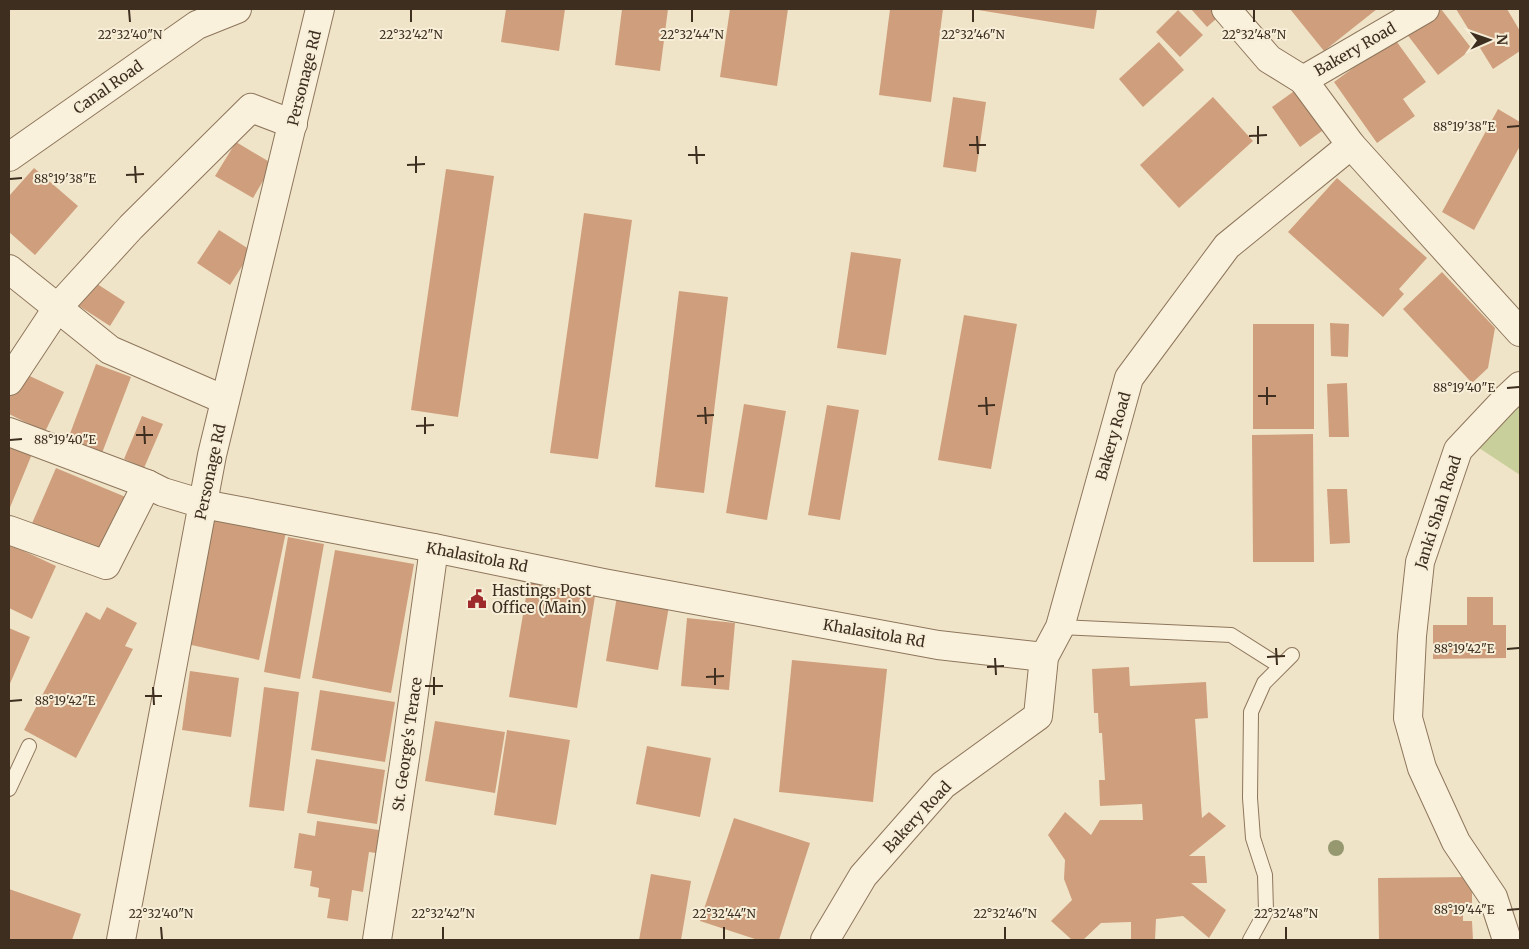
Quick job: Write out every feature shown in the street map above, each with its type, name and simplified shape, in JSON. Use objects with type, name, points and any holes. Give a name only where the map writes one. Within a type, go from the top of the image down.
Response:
[{"type":"street","name":"Canal Road","points":[[9,157],[197,25],[237,9]]},
{"type":"street","name":"Personage Rd","points":[[122,940],[212,455],[320,9]]},
{"type":"street","points":[[1226,9],[1269,59],[1303,80]]},
{"type":"street","name":"Bakery Road","points":[[825,940],[863,876],[943,785],[1038,716],[1044,657],[1060,626],[1129,378],[1227,246],[1350,145],[1303,80],[1384,19],[1425,9]]},
{"type":"street","points":[[9,381],[58,307],[131,227],[251,108],[293,124]]},
{"type":"street","points":[[1350,145],[1520,332]]},
{"type":"street","points":[[9,269],[110,350],[225,400]]},
{"type":"street","name":"Janki Shah Road","points":[[1507,940],[1493,897],[1456,842],[1422,768],[1408,718],[1412,636],[1420,562],[1458,450],[1506,398],[1520,386]]},
{"type":"street","name":"Khalasitola Rd","points":[[9,432],[147,484],[163,492],[203,504],[434,548],[612,585],[938,645],[1044,657]]},
{"type":"street","points":[[9,530],[106,565],[147,484]]},
{"type":"street","name":"St. George's Terace","points":[[377,940],[405,758],[434,548]]},
{"type":"lane","points":[[1060,626],[1231,635],[1280,666]]},
{"type":"lane","points":[[1250,940],[1266,911],[1265,875],[1253,838],[1250,798],[1251,712],[1264,683],[1292,655]]},
{"type":"lane","points":[[9,789],[30,746]]},
{"type":"green space","points":[[1520,403],[1520,475],[1476,446]]},
{"type":"building","points":[[506,9],[565,9],[559,51],[501,42]]},
{"type":"building","points":[[622,9],[668,9],[660,71],[615,65]]},
{"type":"building","points":[[730,9],[788,9],[777,86],[720,77]]},
{"type":"building","points":[[890,9],[943,9],[931,102],[879,95]]},
{"type":"building","points":[[972,9],[1097,9],[1094,29]]},
{"type":"building","points":[[1191,9],[1221,9],[1224,12],[1207,27]]},
{"type":"building","points":[[1290,9],[1377,9],[1324,51]]},
{"type":"building","points":[[1430,9],[1441,9],[1472,49],[1438,75],[1403,29]]},
{"type":"building","points":[[1456,9],[1507,9],[1520,31],[1520,51],[1493,69]]},
{"type":"building","points":[[1178,10],[1203,35],[1180,57],[1156,32]]},
{"type":"building","points":[[1394,38],[1426,82],[1403,99],[1415,116],[1377,143],[1334,82]]},
{"type":"building","points":[[1159,42],[1184,70],[1143,107],[1119,79]]},
{"type":"building","points":[[1304,84],[1333,123],[1300,147],[1272,107]]},
{"type":"building","points":[[953,97],[986,102],[976,172],[943,167]]},
{"type":"building","points":[[1213,97],[1253,141],[1179,208],[1140,165]]},
{"type":"building","points":[[1498,109],[1520,122],[1520,146],[1474,230],[1442,212]]},
{"type":"building","points":[[236,142],[273,164],[253,198],[215,176]]},
{"type":"building","points":[[34,168],[78,206],[35,255],[9,232],[9,196]]},
{"type":"building","points":[[446,169],[494,176],[458,417],[411,410]]},
{"type":"building","points":[[1337,178],[1427,258],[1399,289],[1404,294],[1383,317],[1288,232]]},
{"type":"building","points":[[584,213],[632,220],[598,459],[550,453]]},
{"type":"building","points":[[219,230],[252,251],[230,285],[197,263]]},
{"type":"building","points":[[851,252],[901,259],[886,355],[837,348]]},
{"type":"building","points":[[1442,272],[1495,328],[1488,368],[1472,383],[1403,309]]},
{"type":"building","points":[[91,280],[125,302],[110,326],[76,304]]},
{"type":"building","points":[[679,291],[728,297],[704,493],[655,487]]},
{"type":"building","points":[[964,315],[1017,324],[991,469],[938,460]]},
{"type":"building","points":[[1330,323],[1349,324],[1348,357],[1331,356]]},
{"type":"building","points":[[1253,324],[1314,324],[1314,429],[1253,429]]},
{"type":"building","points":[[96,364],[131,377],[99,461],[65,447]]},
{"type":"building","points":[[19,371],[64,392],[45,432],[9,414],[9,392]]},
{"type":"building","points":[[1347,383],[1349,437],[1329,437],[1327,384]]},
{"type":"building","points":[[744,404],[786,411],[767,520],[726,513]]},
{"type":"building","points":[[827,405],[859,410],[840,520],[808,515]]},
{"type":"building","points":[[142,416],[163,424],[144,468],[124,459]]},
{"type":"building","points":[[1313,434],[1314,562],[1253,562],[1252,435]]},
{"type":"building","points":[[9,444],[32,454],[9,510]]},
{"type":"building","points":[[56,468],[128,498],[103,559],[30,528]]},
{"type":"building","points":[[1327,489],[1347,489],[1350,543],[1330,544]]},
{"type":"building","points":[[214,516],[286,532],[259,660],[187,644]]},
{"type":"building","points":[[288,537],[324,544],[300,679],[264,672]]},
{"type":"building","points":[[9,544],[56,566],[32,619],[9,608]]},
{"type":"building","points":[[335,550],[414,564],[391,693],[312,678]]},
{"type":"building","points":[[529,579],[596,590],[577,708],[509,697]]},
{"type":"building","points":[[617,596],[669,606],[658,670],[606,661]]},
{"type":"building","points":[[1467,597],[1493,597],[1493,625],[1506,625],[1506,658],[1433,659],[1433,625],[1467,625]]},
{"type":"building","points":[[107,607],[137,623],[125,646],[133,649],[76,758],[24,730],[86,612],[100,620]]},
{"type":"building","points":[[687,618],[735,623],[729,690],[681,686]]},
{"type":"building","points":[[9,628],[30,637],[9,686]]},
{"type":"building","points":[[792,660],[887,669],[873,802],[779,792]]},
{"type":"building","points":[[1129,667],[1130,686],[1206,682],[1208,718],[1195,719],[1202,818],[1209,812],[1226,826],[1189,856],[1205,856],[1207,883],[1191,883],[1226,910],[1209,938],[1183,916],[1156,919],[1155,940],[1131,940],[1131,922],[1101,923],[1083,940],[1072,940],[1051,921],[1072,900],[1064,879],[1065,860],[1048,835],[1065,812],[1091,835],[1100,820],[1143,820],[1142,804],[1100,806],[1099,780],[1105,780],[1102,733],[1099,733],[1098,713],[1094,713],[1092,669]]},
{"type":"building","points":[[190,671],[239,678],[231,737],[182,730]]},
{"type":"building","points":[[264,687],[299,692],[284,811],[249,807]]},
{"type":"building","points":[[320,690],[395,702],[385,762],[311,750]]},
{"type":"building","points":[[435,721],[505,732],[495,793],[425,781]]},
{"type":"building","points":[[507,730],[570,740],[556,825],[494,815]]},
{"type":"building","points":[[647,746],[711,758],[700,817],[636,804]]},
{"type":"building","points":[[316,759],[385,770],[377,824],[307,813]]},
{"type":"building","points":[[734,818],[810,843],[779,940],[758,940],[700,921]]},
{"type":"building","points":[[317,821],[379,830],[376,853],[369,852],[363,892],[352,890],[348,921],[327,918],[330,899],[318,897],[319,888],[310,886],[312,871],[294,868],[299,833],[315,836]]},
{"type":"building","points":[[651,874],[691,881],[681,940],[639,940]]},
{"type":"building","points":[[1472,877],[1472,904],[1463,904],[1463,921],[1472,921],[1473,940],[1379,940],[1378,878]]},
{"type":"building","points":[[9,889],[81,914],[72,940],[9,940]]},
{"type":"place","name":"Hastings Post Office (Main)","points":[[477,599]]}]
